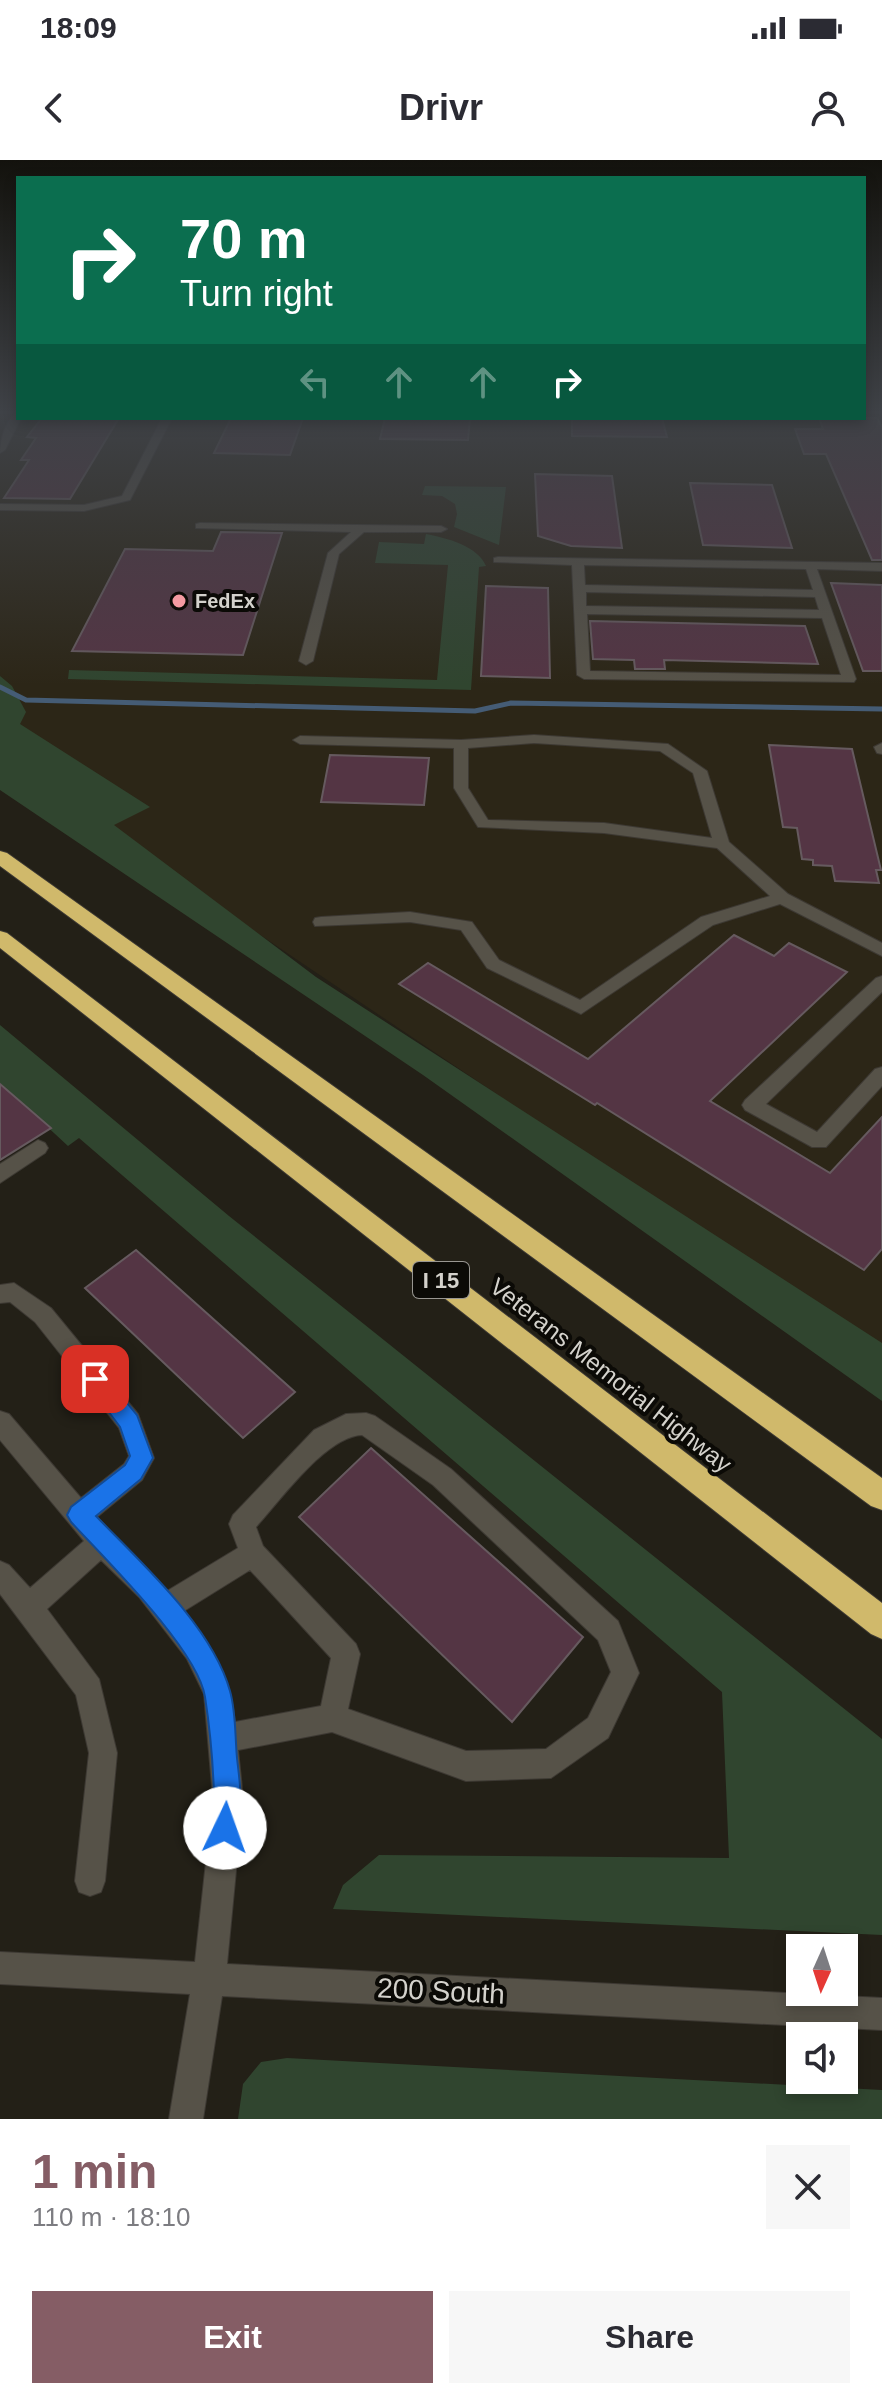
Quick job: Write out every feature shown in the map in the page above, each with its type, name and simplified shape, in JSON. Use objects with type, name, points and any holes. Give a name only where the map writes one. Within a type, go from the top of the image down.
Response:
[{"type":"highway","points":[[0,857],[882,1496]]},
{"type":"highway","name":"Veterans Memorial Highway","points":[[0,938],[882,1623]]},
{"type":"street","points":[[0,507],[84,508],[107,502]]},
{"type":"street","points":[[200,526],[441,529]]},
{"type":"street","points":[[306,661],[334,553],[361,529]]},
{"type":"street","points":[[498,560],[882,567]]},
{"type":"street","points":[[578,562],[584,675],[849,679],[810,565]]},
{"type":"street","points":[[579,588],[820,594]]},
{"type":"street","points":[[581,610],[827,614]]},
{"type":"street","points":[[300,740],[461,744],[534,739],[663,747],[700,771],[722,844],[782,898],[882,950]]},
{"type":"street","points":[[461,744],[461,788],[483,824],[604,828],[722,844]]},
{"type":"street","points":[[321,922],[410,917],[466,926],[493,964],[581,1008],[707,921],[782,898]]},
{"type":"street","points":[[882,982],[752,1105],[819,1142],[882,1074]]},
{"type":"street","points":[[0,1175],[38,1148]]},
{"type":"street","points":[[0,1294],[14,1292],[43,1315],[129,1422],[136,1437],[142,1458],[133,1472],[79,1515]]},
{"type":"street","points":[[0,1422],[102,1542],[164,1608],[197,1649],[218,1692],[228,1798],[209,1979],[186,2119]]},
{"type":"street","points":[[222,1739],[332,1718],[466,1766],[551,1763],[598,1728],[625,1673],[608,1631],[442,1477],[366,1424],[346,1425],[323,1438],[242,1524],[253,1554],[346,1654],[332,1718]]},
{"type":"street","points":[[29,1607],[102,1542]]},
{"type":"street","points":[[164,1608],[253,1554]]},
{"type":"street","points":[[0,1574],[29,1607],[89,1689],[103,1753],[90,1881]]},
{"type":"street","name":"200 South","points":[[0,1968],[882,2014]]},
{"type":"shaded area","points":[[0,502],[882,502],[882,1353],[0,760]]},
{"type":"green space","points":[[452,502],[504,502],[499,545],[454,527],[457,514]]},
{"type":"green space","points":[[426,534],[469,548],[486,566],[479,567],[471,690],[68,679],[69,670],[437,680],[448,565],[375,563],[379,542],[424,544]]},
{"type":"green space","points":[[0,676],[12,686],[26,712],[20,724],[150,807],[114,825],[316,977],[882,1343],[882,1401],[423,1075],[0,790]]},
{"type":"green space","points":[[0,1025],[229,1216],[882,1739],[882,1935],[333,1909],[343,1885],[379,1855],[729,1858],[722,1692],[79,1138],[68,1146],[0,1083]]},
{"type":"green space","points":[[287,2058],[786,2085],[786,2094],[858,2094],[858,2089],[882,2090],[882,2119],[238,2119],[243,2084],[261,2062]]},
{"type":"building","points":[[536,502],[616,502],[622,548],[571,546],[538,536]]},
{"type":"building","points":[[694,502],[778,502],[792,548],[703,545]]},
{"type":"building","points":[[847,502],[882,502],[882,560],[872,560]]},
{"type":"building","name":"FedEx","points":[[221,532],[282,533],[243,655],[72,651],[125,549],[213,551]]},
{"type":"building","points":[[831,583],[882,585],[882,671],[863,671]]},
{"type":"building","points":[[486,586],[548,588],[550,678],[481,676]]},
{"type":"building","points":[[590,621],[805,626],[818,664],[664,660],[665,669],[635,669],[634,660],[593,659]]},
{"type":"building","points":[[769,745],[852,749],[881,870],[876,870],[879,883],[835,881],[832,866],[813,865],[813,860],[802,859],[797,828],[783,827]]},
{"type":"building","points":[[330,755],[429,758],[424,805],[321,802]]},
{"type":"building","points":[[734,935],[774,956],[789,943],[847,972],[710,1101],[830,1173],[882,1117],[882,1249],[864,1270],[399,984],[428,963],[588,1059]]},
{"type":"building","points":[[0,1084],[51,1128],[0,1160]]},
{"type":"building","points":[[136,1250],[295,1392],[243,1438],[85,1288]]},
{"type":"building","points":[[371,1448],[583,1637],[512,1722],[299,1517]]},
{"type":"waterway","points":[[0,687],[26,700],[475,711],[511,703],[882,709]]},
{"type":"place","name":"FedEx","points":[[179,601]]},
{"type":"route","points":[[95,1379],[129,1422],[142,1458],[133,1472],[79,1515],[148,1588],[197,1649],[218,1692],[228,1798],[225,1828]]}]
